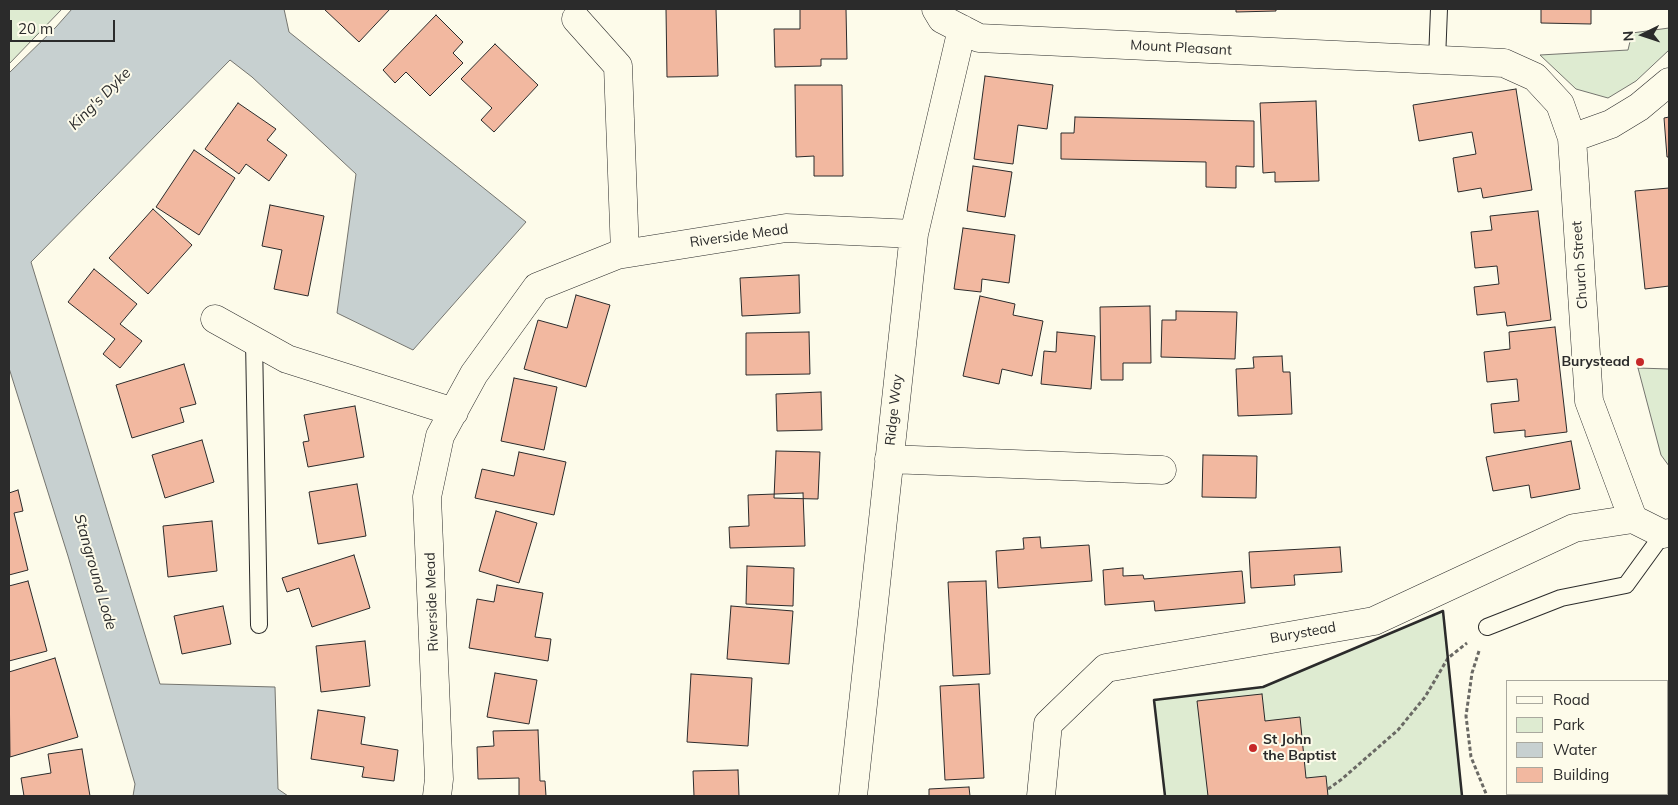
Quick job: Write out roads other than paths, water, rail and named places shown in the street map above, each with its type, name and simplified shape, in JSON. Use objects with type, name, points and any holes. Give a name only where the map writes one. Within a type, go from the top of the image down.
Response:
[{"type":"street","name":"Mount Pleasant","points":[[936,9],[942,19],[979,38],[1437,60]]},
{"type":"street","points":[[576,19],[618,66],[626,254]]},
{"type":"street","name":"Ridge Way","points":[[853,796],[914,234],[962,29]]},
{"type":"street","name":"Church Street","points":[[1437,60],[1504,63],[1535,77],[1560,104],[1572,138],[1589,401],[1633,518]]},
{"type":"street","points":[[1572,138],[1611,124],[1639,107],[1669,82]]},
{"type":"street","name":"Riverside Mead","points":[[437,796],[439,779],[427,497],[440,436],[474,374],[537,287],[617,255],[786,228],[914,234]]},
{"type":"street","points":[[215,319],[287,359],[454,412]]},
{"type":"street","points":[[889,459],[1162,470]]},
{"type":"street","points":[[1633,518],[1666,534]]},
{"type":"street","name":"Burystead","points":[[1041,796],[1048,724],[1106,668],[1374,621],[1574,528],[1633,518]]},
{"type":"lane","points":[[1437,60],[1439,9]]},
{"type":"lane","points":[[254,340],[259,625]]},
{"type":"lane","points":[[1487,627],[1561,598],[1626,585],[1666,534]]},
{"type":"water","points":[[72,9],[284,9],[289,32],[526,222],[413,350],[337,313],[356,174],[252,77],[230,60],[31,262],[160,684],[275,687],[278,789],[288,796],[133,796],[135,784],[68,556],[9,368],[9,73]]},
{"type":"place","name":"Burystead","points":[[1640,362]]},
{"type":"place","name":"St John the Baptist","points":[[1253,748]]},
{"type":"water label","name":"King's Dyke","points":[[100,99]]},
{"type":"water label","name":"Stanground Lode","points":[[95,572]]}]
